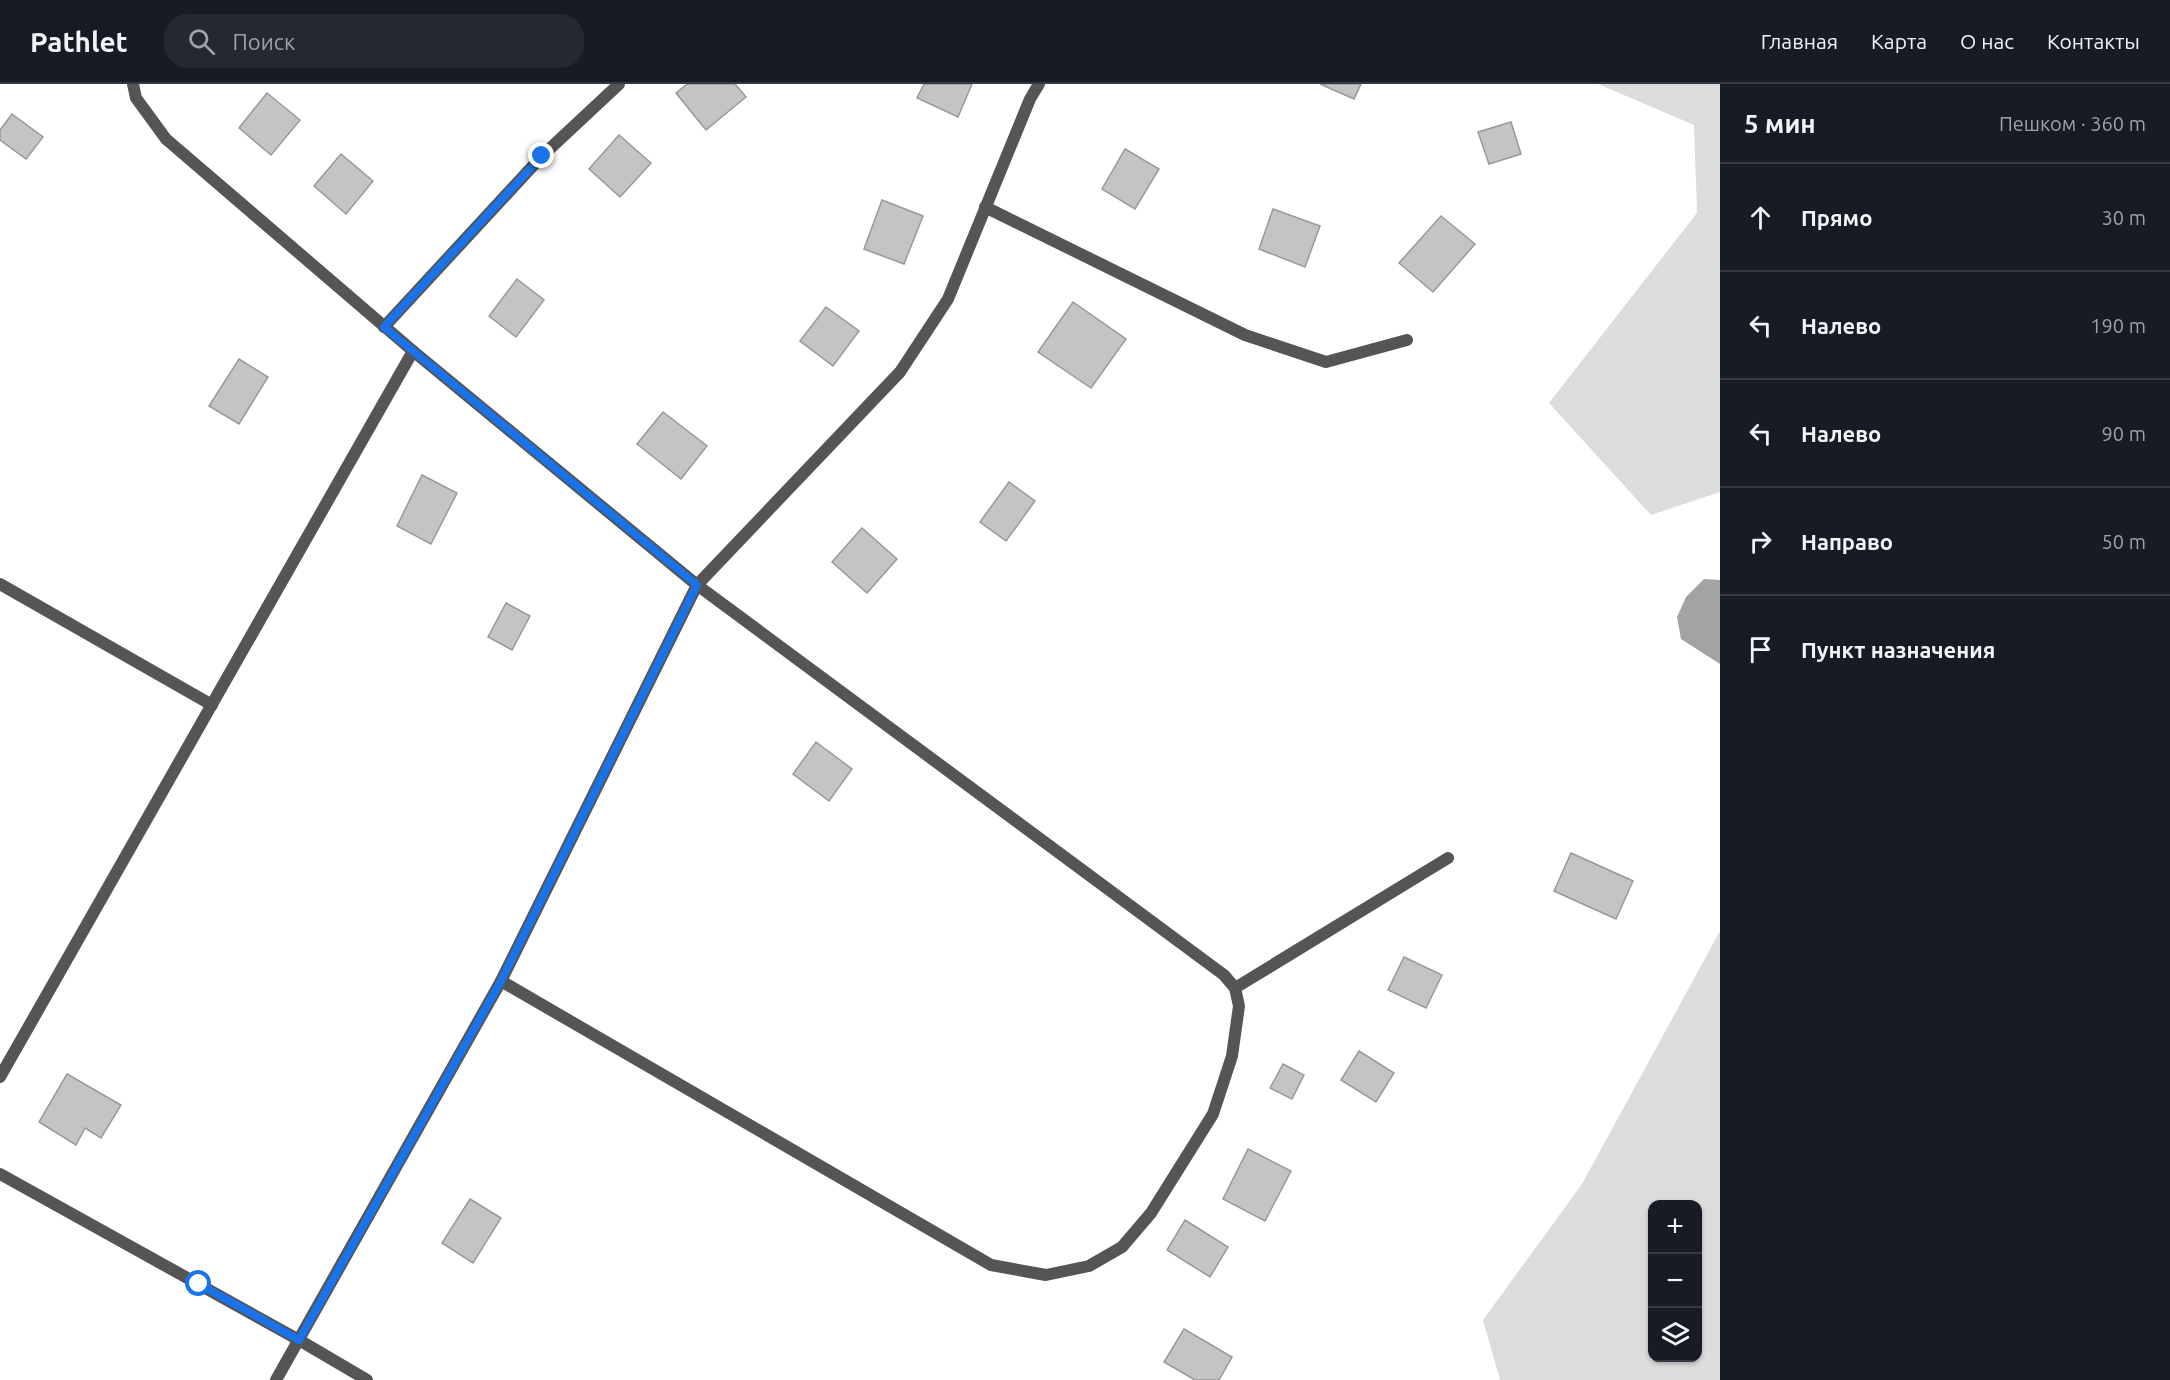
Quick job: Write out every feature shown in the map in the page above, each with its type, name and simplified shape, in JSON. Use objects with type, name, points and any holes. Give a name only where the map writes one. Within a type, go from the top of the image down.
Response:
[{"type":"street","points":[[133,84],[136,98],[166,139],[384,327],[697,585],[1224,975],[1234,988],[1239,1006],[1232,1056],[1213,1114],[1150,1213],[1122,1246],[1089,1266],[1046,1275],[991,1265],[501,981]]},
{"type":"street","points":[[384,327],[542,156],[619,84]]},
{"type":"street","points":[[276,1380],[501,981],[697,585],[900,372],[948,299],[1030,99],[1039,84]]},
{"type":"street","points":[[985,207],[1245,335],[1326,362],[1407,340]]},
{"type":"street","points":[[0,1077],[413,351]]},
{"type":"street","points":[[0,584],[212,705]]},
{"type":"street","points":[[1234,988],[1448,858]]},
{"type":"street","points":[[0,1174],[367,1380]]},
{"type":"shaded area","points":[[1598,84],[1720,84],[1720,492],[1651,515],[1549,403],[1697,213],[1694,125]]},
{"type":"shaded area","points":[[1704,579],[1720,580],[1720,664],[1681,639],[1677,617],[1686,597]]},
{"type":"shaded area","points":[[1720,931],[1720,1380],[1500,1380],[1483,1320],[1582,1184]]},
{"type":"building","points":[[687,84],[735,84],[746,97],[706,130],[676,93]]},
{"type":"building","points":[[924,84],[972,84],[958,117],[917,98]]},
{"type":"building","points":[[1320,84],[1361,84],[1354,99]]},
{"type":"building","points":[[267,93],[300,120],[271,155],[239,128]]},
{"type":"building","points":[[12,114],[43,137],[26,159],[0,140],[0,130]]},
{"type":"building","points":[[1511,122],[1521,154],[1489,164],[1478,132]]},
{"type":"building","points":[[619,135],[651,163],[620,197],[589,169]]},
{"type":"building","points":[[1125,149],[1159,169],[1135,209],[1102,189]]},
{"type":"building","points":[[341,154],[373,181],[346,214],[314,186]]},
{"type":"building","points":[[882,200],[923,216],[904,264],[864,249]]},
{"type":"building","points":[[1273,209],[1320,226],[1305,267],[1259,249]]},
{"type":"building","points":[[1441,216],[1475,244],[1433,292],[1399,263]]},
{"type":"building","points":[[517,279],[544,300],[516,337],[489,316]]},
{"type":"building","points":[[1073,302],[1126,339],[1091,388],[1038,352]]},
{"type":"building","points":[[826,307],[859,331],[833,366],[800,341]]},
{"type":"building","points":[[239,359],[268,377],[239,424],[209,406]]},
{"type":"building","points":[[663,412],[707,446],[681,479],[637,444]]},
{"type":"building","points":[[422,475],[457,493],[431,544],[397,526]]},
{"type":"building","points":[[1009,482],[1035,501],[1006,541],[980,522]]},
{"type":"building","points":[[862,528],[897,559],[867,593],[832,562]]},
{"type":"building","points":[[506,603],[530,616],[512,650],[488,637]]},
{"type":"building","points":[[816,742],[852,769],[829,801],[793,774]]},
{"type":"building","points":[[1571,853],[1633,881],[1616,919],[1554,891]]},
{"type":"building","points":[[1404,957],[1442,975],[1426,1008],[1388,990]]},
{"type":"building","points":[[1359,1051],[1394,1073],[1376,1102],[1341,1080]]},
{"type":"building","points":[[1283,1064],[1304,1075],[1292,1099],[1270,1088]]},
{"type":"building","points":[[67,1074],[121,1105],[101,1138],[85,1128],[76,1145],[39,1122]]},
{"type":"building","points":[[1248,1149],[1291,1171],[1265,1221],[1223,1199]]},
{"type":"building","points":[[470,1199],[501,1218],[473,1263],[442,1243]]},
{"type":"building","points":[[1185,1220],[1228,1247],[1210,1277],[1167,1250]]},
{"type":"building","points":[[1184,1329],[1232,1357],[1219,1380],[1195,1380],[1164,1362]]},
{"type":"route","points":[[199,1284],[299,1340],[501,981],[697,585],[384,327],[542,156]]}]
